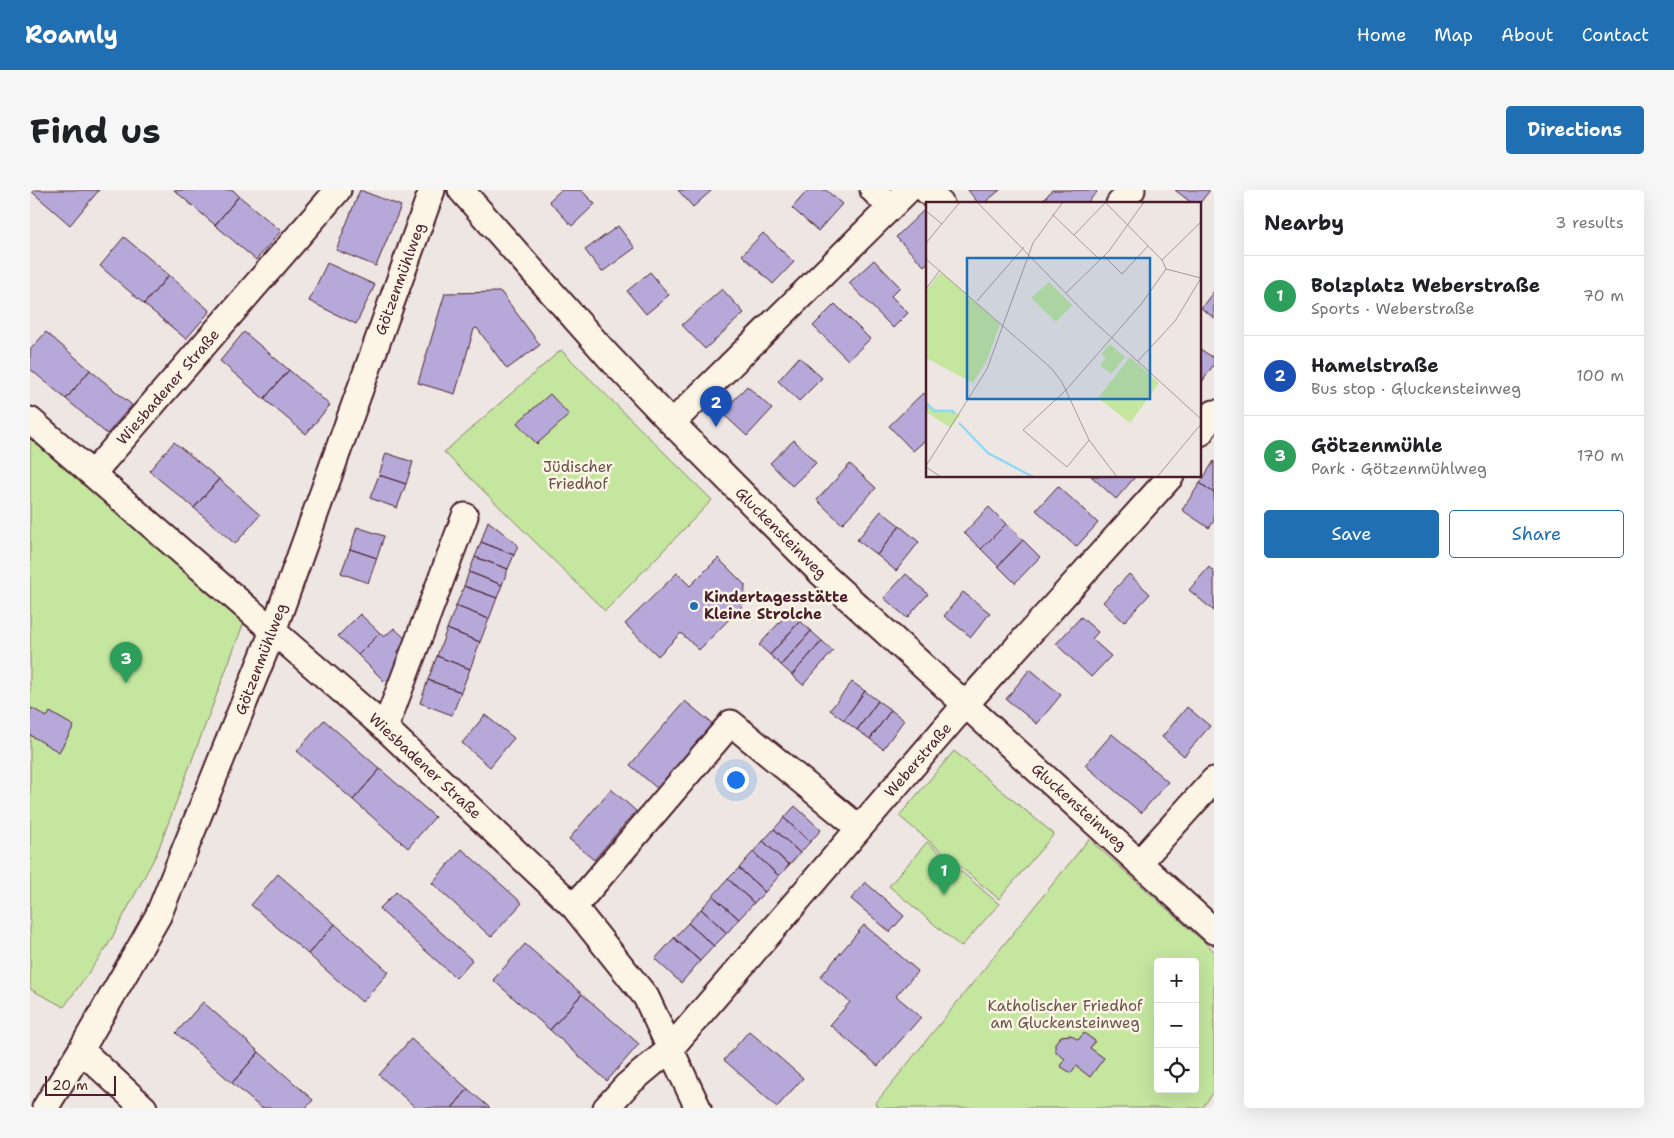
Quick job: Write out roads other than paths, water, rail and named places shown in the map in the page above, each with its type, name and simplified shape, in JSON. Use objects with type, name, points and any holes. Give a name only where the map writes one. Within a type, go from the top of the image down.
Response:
[{"type":"street","name":"Wiesbadener Straße","points":[[93,473],[338,190]]},
{"type":"street","name":"Götzenmühlweg","points":[[45,1108],[158,916],[273,631],[432,190]]},
{"type":"street","name":"Gluckensteinweg","points":[[461,190],[609,357],[821,573],[1214,931]]},
{"type":"street","points":[[672,423],[881,198],[908,190]]},
{"type":"street","points":[[926,190],[939,202]]},
{"type":"street","points":[[1121,202],[1132,190]]},
{"type":"street","points":[[1202,430],[1214,413]]},
{"type":"street","name":"Wiesbadener Straße","points":[[30,420],[385,728],[574,908],[646,997],[698,1108]]},
{"type":"street","name":"Weberstraße","points":[[606,1108],[627,1085],[670,1049],[966,704],[1169,478]]},
{"type":"street","points":[[385,728],[465,516]]},
{"type":"street","points":[[574,908],[731,723],[859,828]]},
{"type":"street","points":[[1139,862],[1214,780]]},
{"type":"street","points":[[80,1050],[144,1108]]},
{"type":"place","name":"Hamelstraße","points":[[716,427]]},
{"type":"place","name":"Kindertagesstätte Kleine Strolche","points":[[694,606]]},
{"type":"place","name":"Götzenmühle","points":[[126,683]]},
{"type":"place","name":"Bolzplatz Weberstraße","points":[[944,895]]},
{"type":"park label","name":"Jüdischer Friedhof","points":[[578,476]]},
{"type":"park label","name":"Katholischer Friedhof am Gluckensteinweg","points":[[1065,1014]]}]
